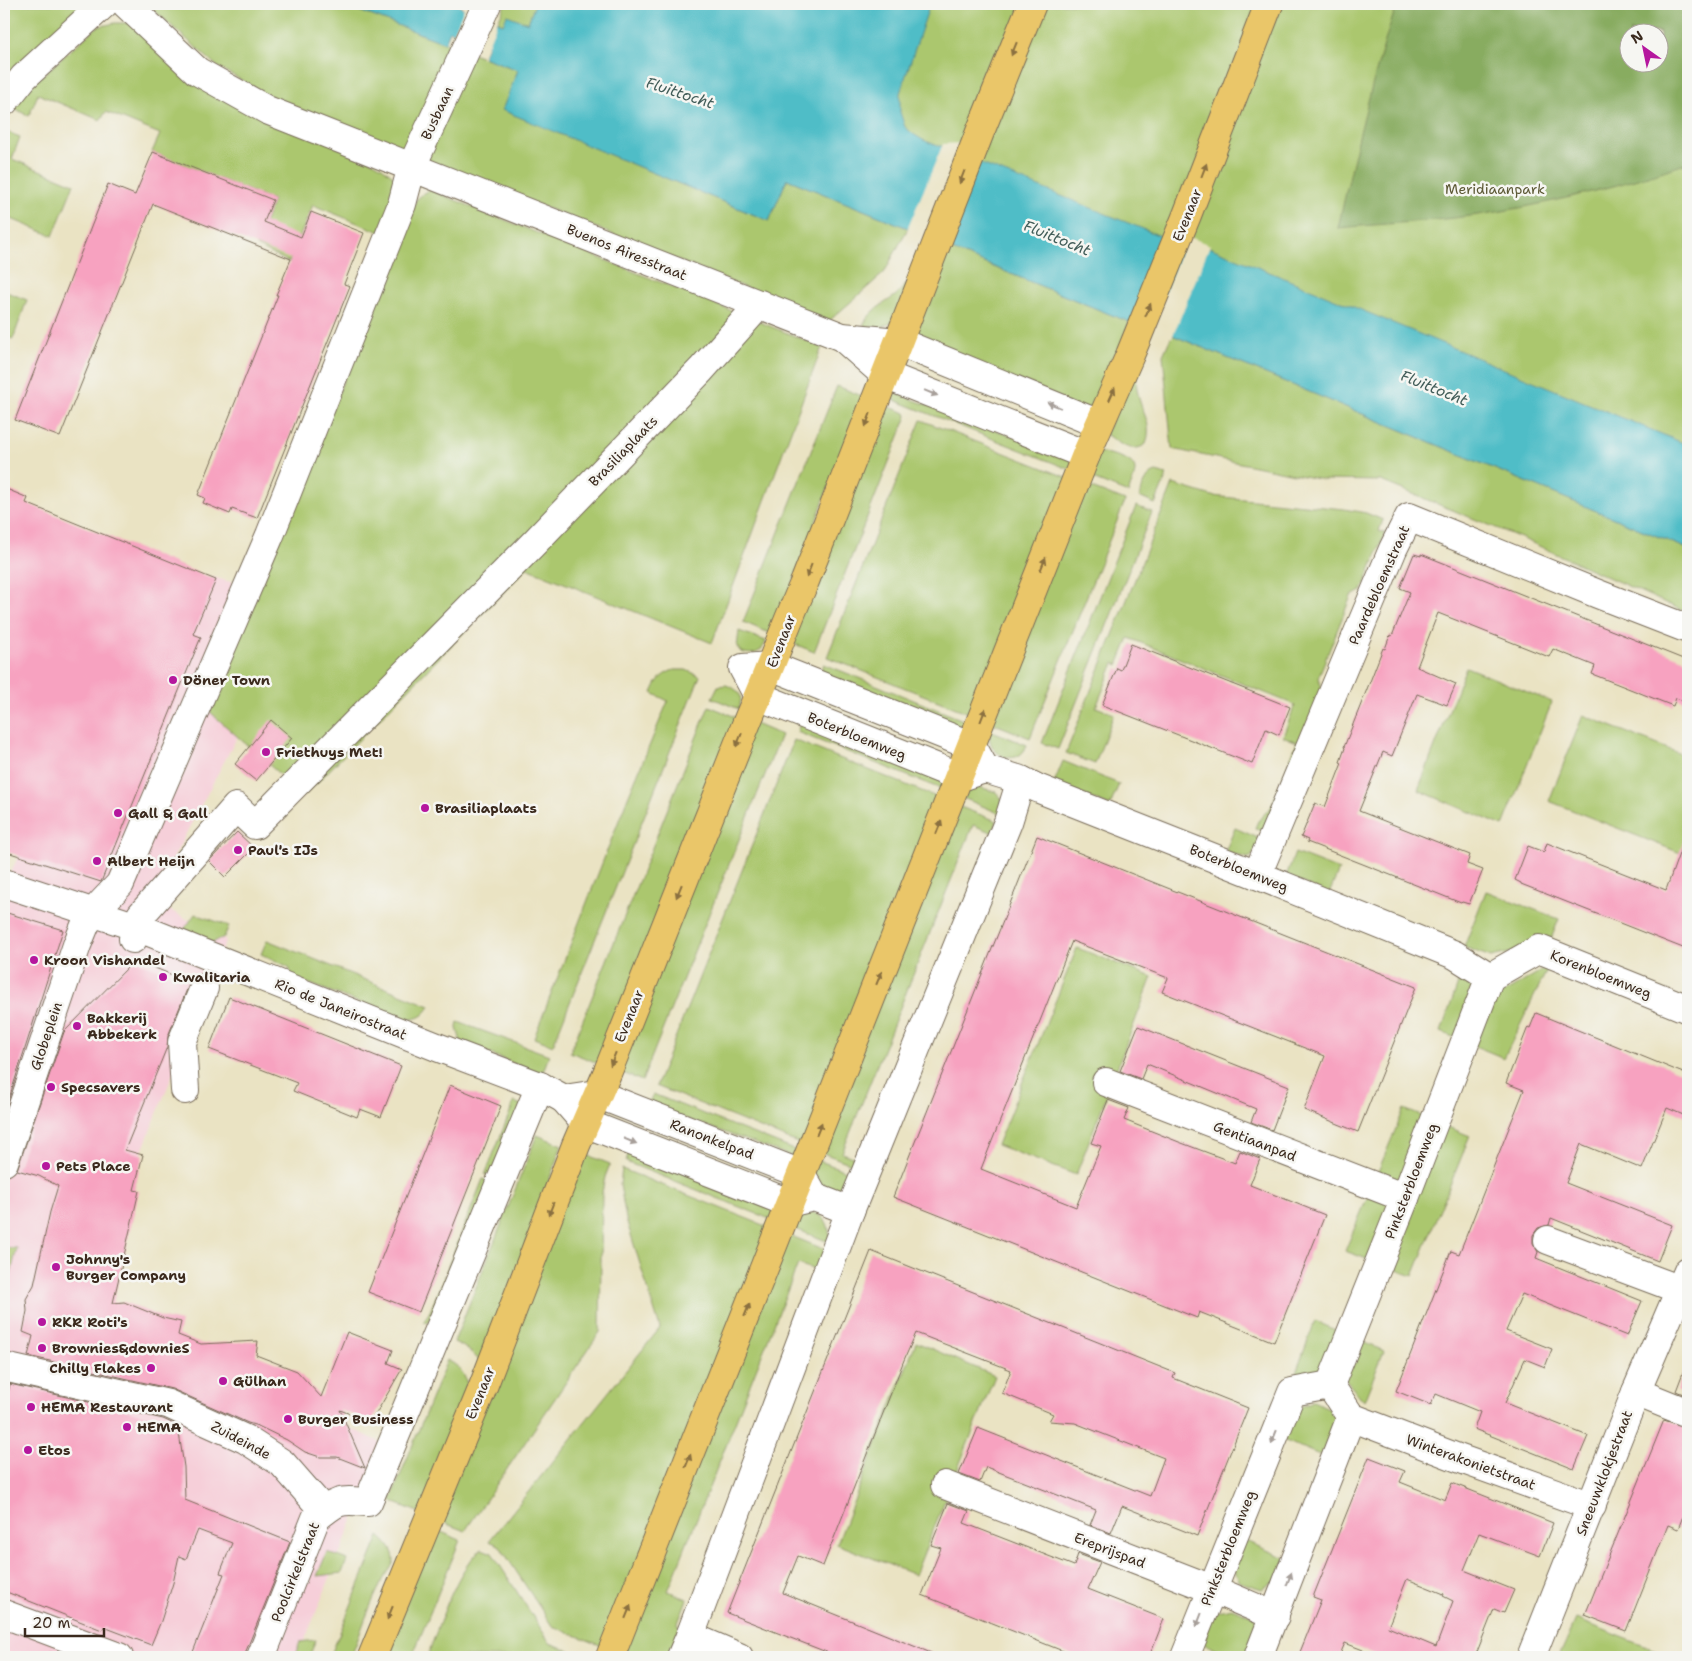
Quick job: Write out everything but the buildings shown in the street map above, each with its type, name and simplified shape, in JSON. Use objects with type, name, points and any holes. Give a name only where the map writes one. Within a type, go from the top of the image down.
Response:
[{"type":"main road","name":"Evenaar","points":[[372,1657],[481,1392],[585,1123],[805,581],[980,132],[1032,4]]},
{"type":"main road","name":"Evenaar","points":[[610,1657],[802,1200],[801,1174],[972,764],[1086,455],[1130,355],[1187,215],[1269,4]]},
{"type":"street","points":[[4,102],[24,77],[104,4]]},
{"type":"street","name":"Buenos Airesstraat","points":[[126,4],[197,72],[267,110],[842,337],[899,342]]},
{"type":"street","name":"Busbaan","points":[[412,166],[487,4]]},
{"type":"street","name":"Globeplein","points":[[4,1162],[86,923],[120,884],[267,540],[402,204],[412,166]]},
{"type":"street","name":"Brasiliaplaats","points":[[135,933],[141,915],[236,807],[255,826],[674,398],[760,304]]},
{"type":"street","name":"Buenos Airesstraat","points":[[842,337],[885,374]]},
{"type":"street","points":[[899,342],[1099,424]]},
{"type":"street","points":[[885,374],[1086,455]]},
{"type":"street","name":"Paardebloemstraat","points":[[1257,875],[1390,557],[1409,517],[1688,629]]},
{"type":"street","points":[[758,696],[731,666],[771,666]]},
{"type":"street","name":"Boterbloemweg","points":[[771,666],[972,764]]},
{"type":"street","name":"Boterbloemweg","points":[[758,696],[1021,780],[1455,955],[1490,977]]},
{"type":"street","points":[[739,1657],[686,1647],[850,1211],[1008,822],[1021,780]]},
{"type":"street","name":"Rio de Janeirostraat","points":[[4,883],[94,913],[135,933],[540,1086],[564,1099],[585,1123]]},
{"type":"street","name":"Korenbloemweg","points":[[1490,977],[1539,948],[1688,1009]]},
{"type":"street","name":"Pinksterbloemweg","points":[[1185,1657],[1292,1392],[1330,1385],[1405,1198],[1490,977]]},
{"type":"street","points":[[185,1090],[182,1042],[204,988]]},
{"type":"street","name":"Gentiaanpad","points":[[1106,1082],[1405,1198]]},
{"type":"street","name":"Poolcirkelstraat","points":[[261,1657],[316,1518],[329,1507],[342,1500],[368,1502],[540,1086]]},
{"type":"street","points":[[564,1099],[597,1094]]},
{"type":"street","name":"Ranonkelpad","points":[[597,1094],[801,1174]]},
{"type":"street","points":[[585,1123],[802,1200],[850,1211]]},
{"type":"street","name":"Sneeuwklokjestraat","points":[[1531,1657],[1636,1392],[1685,1281],[1548,1240]]},
{"type":"street","name":"Zuideinde","points":[[7,1368],[170,1398],[245,1439],[282,1463],[324,1511]]},
{"type":"street","points":[[1258,1657],[1351,1417],[1330,1385]]},
{"type":"street","points":[[1636,1392],[1688,1413]]},
{"type":"street","name":"Winterakonietstraat","points":[[1351,1417],[1592,1506]]},
{"type":"street","name":"Ereprijspad","points":[[946,1485],[1212,1589],[1275,1616]]},
{"type":"street","points":[[4,1614],[119,1657]]},
{"type":"shaded area","points":[[168,565],[308,603],[151,900],[226,940],[83,1300],[384,1444],[298,1657],[24,1657],[4,1652],[4,885]]},
{"type":"green space","points":[[4,4],[84,4],[4,81]]},
{"type":"green space","points":[[147,4],[341,4],[518,70],[503,110],[769,221],[787,179],[908,228],[884,273],[829,321],[275,99],[218,67]]},
{"type":"green space","name":"Meridiaanpark","points":[[505,4],[1688,4],[1688,465],[533,10],[528,23],[503,24],[498,22]]},
{"type":"green space","points":[[1397,4],[1688,4],[1688,163],[1594,191],[1521,208],[1457,218],[1338,228],[1364,115]]},
{"type":"green space","points":[[115,23],[131,23],[382,167],[393,176],[398,185],[380,232],[313,205],[289,262],[256,246],[273,200],[152,152],[160,134],[106,112],[100,120],[38,94],[29,116],[13,108],[35,82],[97,27]]},
{"type":"green space","points":[[4,131],[20,137],[12,159],[74,184],[53,236],[4,216]]},
{"type":"green space","points":[[430,190],[822,347],[712,643],[527,568],[304,796],[210,712],[416,200]]},
{"type":"green space","points":[[945,247],[1129,322],[1120,348],[1111,359],[1098,408],[1090,412],[907,339]]},
{"type":"green space","points":[[911,277],[893,322],[880,328],[864,326],[864,323],[871,314],[895,296]]},
{"type":"green space","points":[[4,291],[27,300],[13,339],[4,336]]},
{"type":"green space","points":[[1172,335],[1688,549],[1688,613],[1521,538],[1381,481],[1323,480],[1172,449],[1163,355]]},
{"type":"green space","points":[[1137,367],[1137,391],[1148,424],[1148,437],[1146,444],[1130,448],[1105,434]]},
{"type":"green space","points":[[837,386],[862,396],[774,635],[743,622]]},
{"type":"green space","points":[[887,390],[1071,458],[1074,471],[884,396]]},
{"type":"green space","points":[[881,404],[906,413],[907,416],[814,652],[785,640]]},
{"type":"green space","points":[[921,420],[1071,479],[976,716],[827,657]]},
{"type":"green space","points":[[1098,452],[1120,457],[1134,466],[1134,476],[1128,493],[1088,477]]},
{"type":"green space","points":[[1156,472],[1167,475],[1155,504],[1139,497],[1149,476]]},
{"type":"green space","points":[[1173,484],[1212,496],[1344,509],[1366,513],[1383,520],[1379,531],[1385,533],[1362,591],[1351,596],[1318,678],[1323,690],[1266,832],[1255,828],[1258,821],[1271,807],[1297,742],[1283,736],[1295,705],[1129,638],[1118,665],[1114,663],[1096,707],[1114,714],[1095,764],[1066,753]]},
{"type":"green space","points":[[1084,485],[1125,501],[1030,738],[990,722]]},
{"type":"green space","points":[[1136,506],[1152,512],[1058,749],[1042,743]]},
{"type":"green space","points":[[739,631],[766,641],[759,651],[749,654],[741,652],[737,647]]},
{"type":"green space","points":[[824,664],[973,724],[968,732],[819,676]]},
{"type":"green space","points":[[1466,667],[1552,702],[1503,826],[1418,790]]},
{"type":"green space","points":[[674,670],[686,670],[700,676],[553,1045],[534,1038],[628,797],[668,701],[652,693],[660,678]]},
{"type":"green space","points":[[726,685],[739,694],[741,700],[739,709],[712,698],[718,686]]},
{"type":"green space","points":[[709,706],[738,718],[603,1065],[570,1052]]},
{"type":"green space","points":[[1583,715],[1688,757],[1688,856],[1549,801]]},
{"type":"green space","points":[[801,721],[940,776],[946,791],[797,732]]},
{"type":"green space","points":[[753,723],[781,735],[642,1081],[613,1069]]},
{"type":"green space","points":[[992,731],[1027,745],[1023,753],[1017,757],[1010,758],[997,752],[992,747],[990,740],[990,732]]},
{"type":"green space","points":[[794,740],[944,800],[805,1146],[656,1086]]},
{"type":"green space","points":[[1063,761],[1119,784],[1110,806],[1054,783]]},
{"type":"green space","points":[[979,787],[996,792],[1002,799],[1001,814],[963,798],[970,790]]},
{"type":"green space","points":[[955,805],[997,821],[993,833],[973,825],[842,1153],[862,1161],[859,1167],[818,1151]]},
{"type":"green space","points":[[1235,828],[1263,840],[1251,857],[1247,858],[1225,852]]},
{"type":"green space","points":[[1295,853],[1339,870],[1329,894],[1286,876]]},
{"type":"green space","points":[[1486,891],[1559,919],[1549,944],[1491,957],[1464,947]]},
{"type":"green space","points":[[195,914],[229,926],[224,937],[212,943],[183,931]]},
{"type":"green space","points":[[267,940],[430,1006],[420,1017],[405,1020],[292,977],[289,967],[261,954]]},
{"type":"green space","points":[[1077,948],[1152,977],[1076,1175],[997,1145]]},
{"type":"green space","points":[[1549,966],[1504,1058],[1441,1032],[1462,972],[1471,988],[1496,998]]},
{"type":"green space","points":[[458,1022],[549,1055],[542,1075],[461,1042],[457,1028]]},
{"type":"green space","points":[[653,1094],[802,1153],[799,1159],[648,1105]]},
{"type":"green space","points":[[514,1102],[527,1107],[498,1180],[485,1175]]},
{"type":"green space","points":[[1404,1109],[1470,1136],[1413,1276],[1345,1251]]},
{"type":"green space","points":[[537,1135],[562,1145],[482,1364],[469,1351],[454,1342]]},
{"type":"green space","points":[[629,1150],[772,1207],[775,1221],[626,1162]]},
{"type":"green space","points":[[582,1153],[610,1164],[602,1193],[600,1332],[465,1531],[434,1519]]},
{"type":"green space","points":[[815,1159],[856,1175],[844,1189],[836,1191],[822,1187],[812,1174]]},
{"type":"green space","points":[[622,1169],[773,1229],[605,1647],[552,1626],[499,1545],[489,1541],[660,1328],[626,1219],[620,1185]]},
{"type":"green space","points":[[483,1179],[496,1184],[455,1276],[446,1271]]},
{"type":"green space","points":[[803,1212],[816,1214],[825,1220],[829,1229],[829,1242],[788,1226],[792,1220]]},
{"type":"green space","points":[[784,1233],[826,1250],[818,1271],[798,1264],[668,1591],[687,1599],[669,1657],[632,1657],[618,1652]]},
{"type":"green space","points":[[4,1248],[17,1248],[8,1285],[4,1285]]},
{"type":"green space","points":[[445,1275],[453,1280],[428,1323],[424,1321]]},
{"type":"green space","points":[[1315,1321],[1384,1351],[1364,1401],[1342,1376],[1327,1370],[1293,1381]]},
{"type":"green space","points":[[916,1342],[995,1376],[915,1575],[837,1544]]},
{"type":"green space","points":[[447,1360],[461,1371],[468,1388],[423,1514],[390,1501]]},
{"type":"green space","points":[[1313,1401],[1331,1409],[1340,1421],[1327,1458],[1283,1440],[1297,1409]]},
{"type":"green space","points":[[432,1528],[460,1540],[412,1657],[381,1657]]},
{"type":"green space","points":[[379,1536],[392,1551],[393,1564],[373,1600],[351,1657],[330,1657]]},
{"type":"green space","points":[[1243,1540],[1286,1558],[1276,1580],[1262,1589],[1240,1582],[1232,1568]]},
{"type":"green space","points":[[482,1549],[492,1553],[550,1643],[586,1657],[427,1657],[456,1584],[464,1570]]},
{"type":"green space","points":[[327,1552],[347,1560],[342,1573],[317,1576]]},
{"type":"green space","points":[[1231,1608],[1254,1616],[1261,1628],[1250,1657],[1236,1657],[1202,1643],[1214,1612]]},
{"type":"green space","points":[[1576,1619],[1673,1657],[1559,1657]]},
{"type":"green space","points":[[316,1640],[309,1657],[294,1657],[300,1642]]},
{"type":"green space","points":[[52,1649],[73,1657],[48,1657]]},
{"type":"water","name":"Fluittocht","points":[[341,4],[460,4],[460,7],[503,24],[507,15],[528,23],[535,4],[930,4],[900,93],[900,112],[905,127],[913,134],[938,146],[961,146],[982,164],[1163,237],[1187,238],[1688,445],[1688,549],[1172,335],[1129,322],[945,247],[925,235],[787,179],[769,221],[502,110],[518,70],[483,57],[488,45],[450,31],[445,43]]},
{"type":"pier","points":[[455,4],[462,4],[498,20],[482,59],[481,56],[485,47],[453,35],[464,8]]},
{"type":"pier","points":[[962,143],[944,249],[924,237],[907,230],[943,144]]},
{"type":"pier","points":[[1187,236],[1210,245],[1172,338],[1150,329]]},
{"type":"place","name":"Döner Town","points":[[173,680]]},
{"type":"place","name":"Friethuys Met!","points":[[266,752]]},
{"type":"place","name":"Brasiliaplaats","points":[[425,808]]},
{"type":"place","name":"Gall & Gall","points":[[118,813]]},
{"type":"place","name":"Paul's IJs","points":[[238,850]]},
{"type":"place","name":"Albert Heijn","points":[[97,861]]},
{"type":"place","name":"Kroon Vishandel","points":[[34,960]]},
{"type":"place","name":"Kwalitaria","points":[[163,977]]},
{"type":"place","name":"Bakkerij Abbekerk","points":[[77,1026]]},
{"type":"place","name":"Specsavers","points":[[51,1087]]},
{"type":"place","name":"Pets Place","points":[[46,1166]]},
{"type":"place","name":"Johnny's Burger Company","points":[[56,1267]]},
{"type":"place","name":"RKR Roti's","points":[[42,1322]]},
{"type":"place","name":"Brownies&downieS","points":[[42,1348]]},
{"type":"place","name":"Chilly Flakes","points":[[151,1368]]},
{"type":"place","name":"Gülhan","points":[[223,1381]]},
{"type":"place","name":"HEMA Restaurant","points":[[31,1407]]},
{"type":"place","name":"Burger Business","points":[[288,1419]]},
{"type":"place","name":"HEMA","points":[[127,1427]]},
{"type":"place","name":"Etos","points":[[28,1450]]}]
